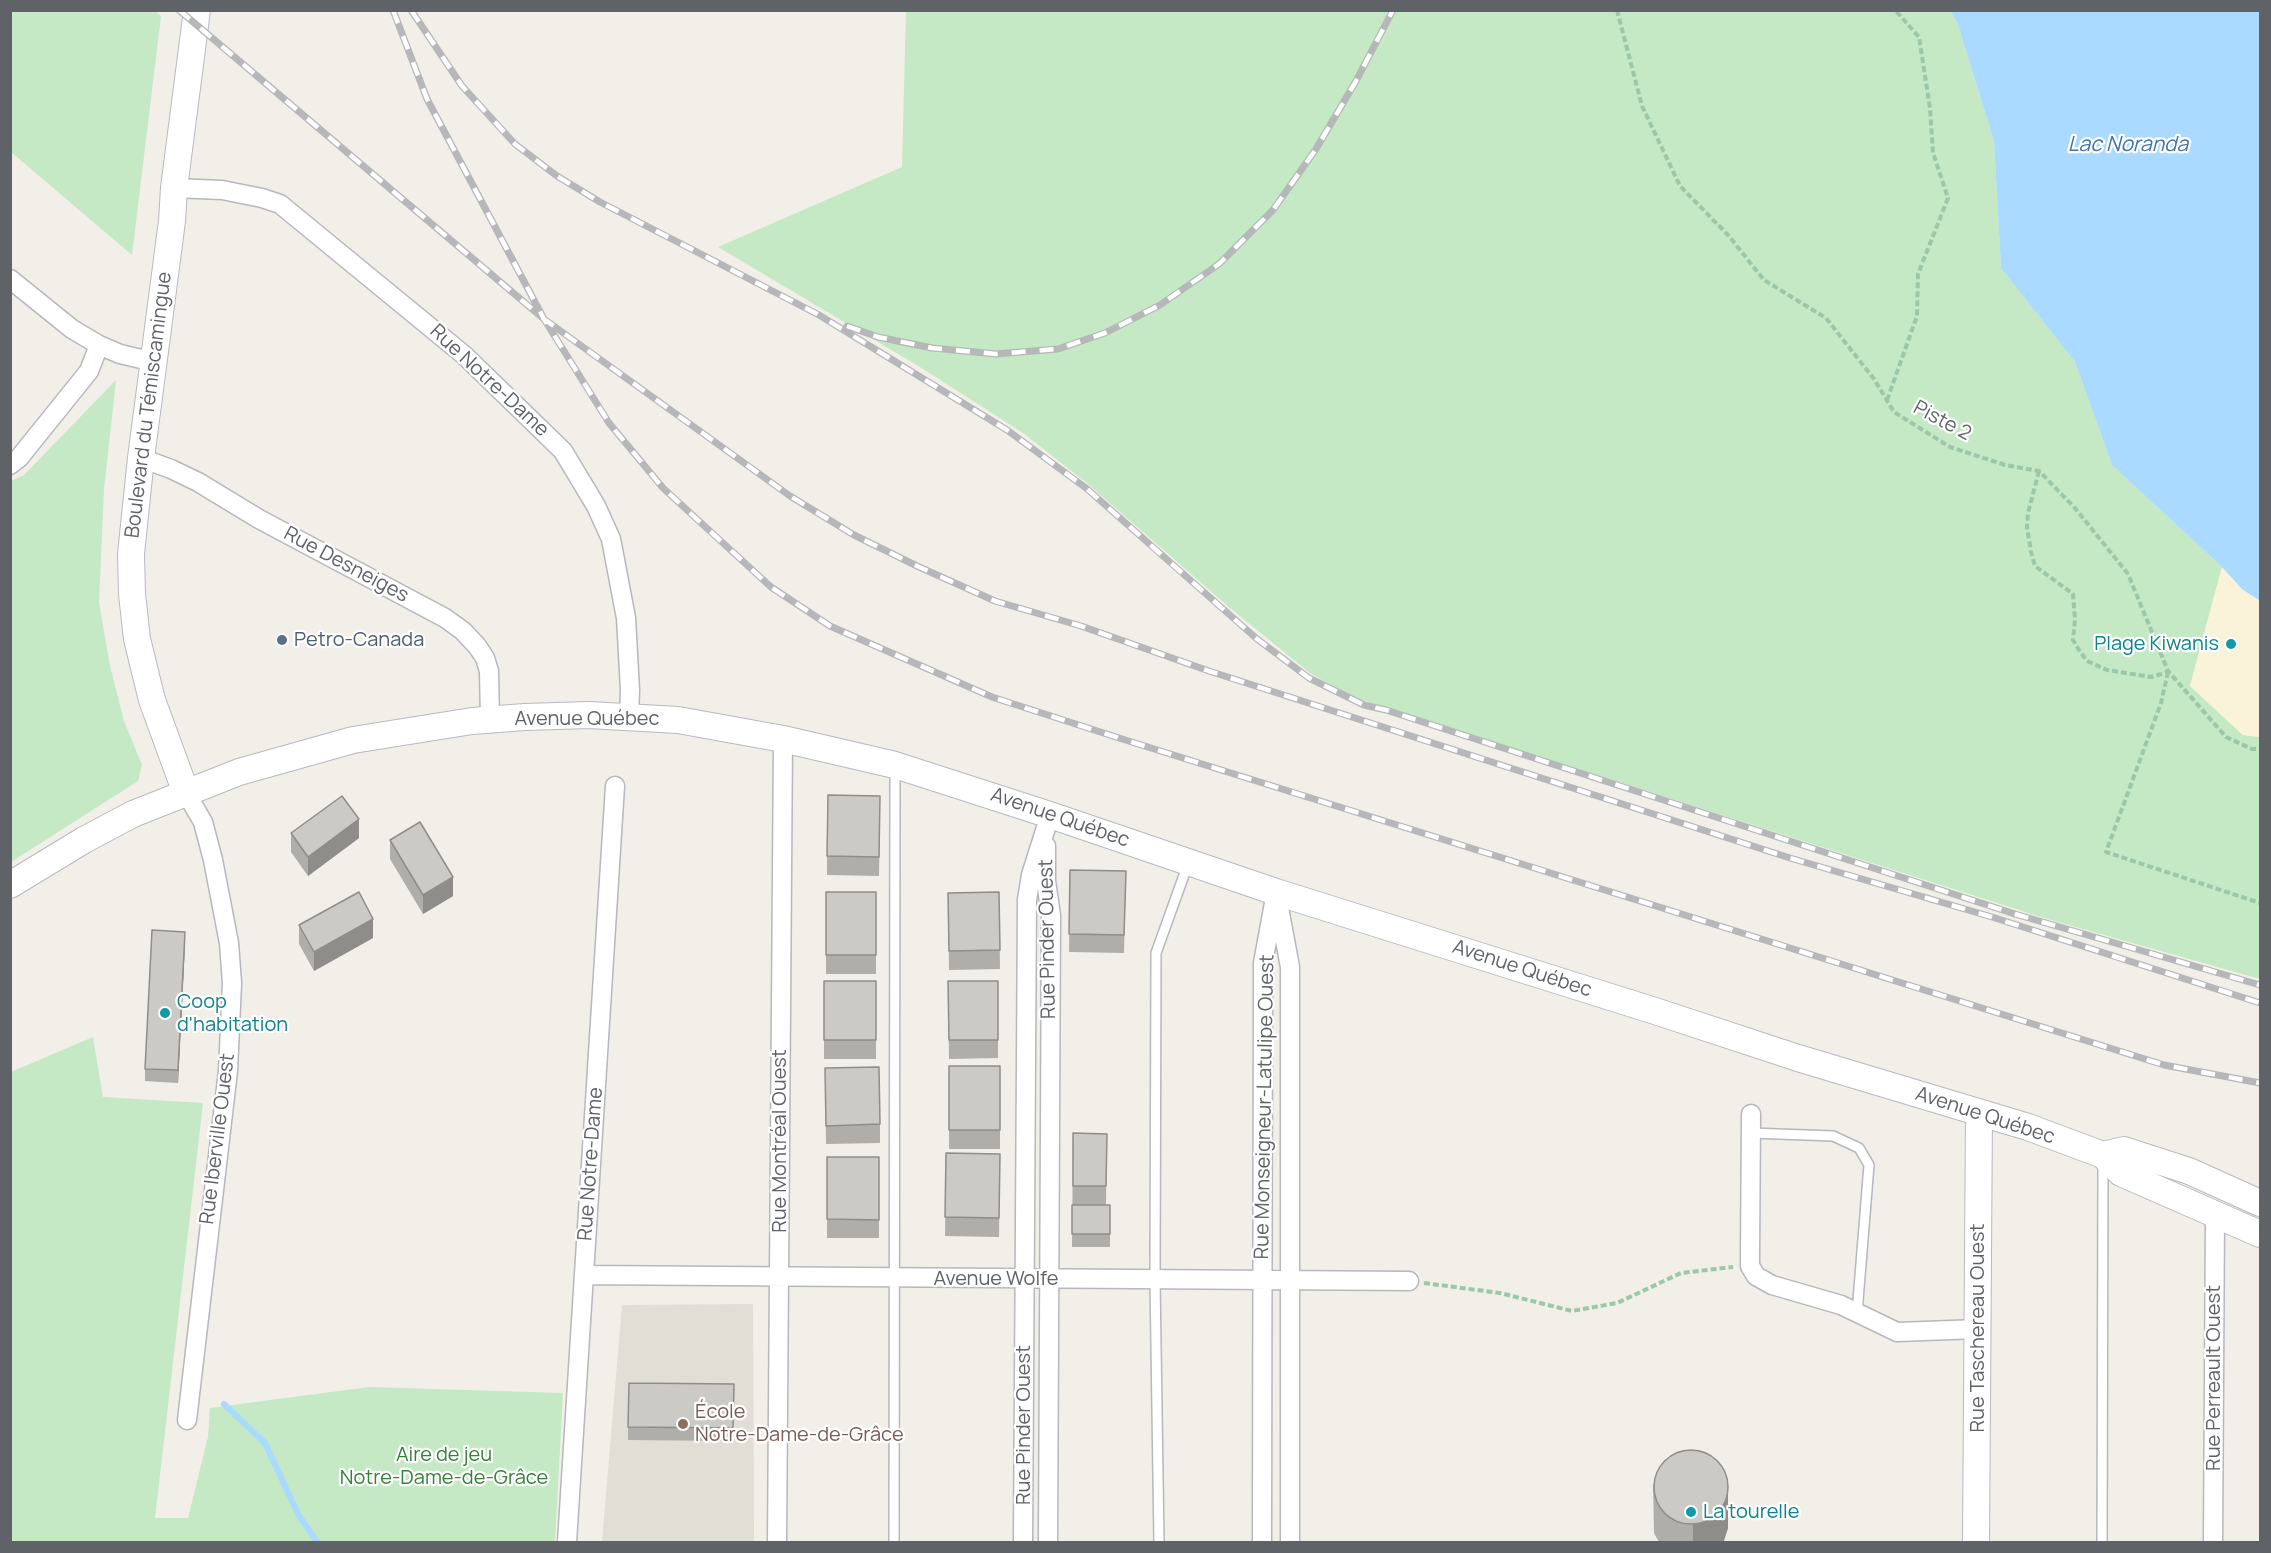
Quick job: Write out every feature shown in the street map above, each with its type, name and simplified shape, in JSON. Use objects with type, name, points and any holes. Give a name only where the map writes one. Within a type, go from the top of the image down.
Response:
[{"type":"main road","name":"Boulevard du Témiscamingue","points":[[186,793],[152,700],[137,639],[132,594],[131,554],[197,10]]},
{"type":"main road","name":"Avenue Québec","points":[[10,885],[133,814],[239,772],[353,740],[404,730],[490,720],[589,715],[678,720],[783,739],[894,765],[1189,861],[1276,892],[1798,1058],[2028,1127],[2103,1155],[2121,1173],[2260,1234]]},
{"type":"main road","name":"Rue Taschereau Ouest","points":[[1976,1542],[1980,1113]]},
{"type":"main road","name":"Avenue Québec","points":[[2103,1155],[2124,1150],[2189,1171],[2260,1203]]},
{"type":"street","name":"Rue Notre-Dame","points":[[174,188],[222,189],[280,204],[464,355],[563,451],[591,497],[611,539],[626,618],[630,690],[629,717]]},
{"type":"street","points":[[10,279],[72,329],[99,345],[120,354],[154,362]]},
{"type":"street","points":[[10,465],[40,434],[89,371],[99,345]]},
{"type":"street","name":"Rue Desneiges","points":[[141,458],[198,482],[259,519],[445,618],[463,631],[485,658],[489,671],[490,720]]},
{"type":"street","name":"Rue Montréal Ouest","points":[[777,1542],[783,739]]},
{"type":"street","name":"Rue Notre-Dame","points":[[567,1542],[615,786]]},
{"type":"street","name":"Rue Iberville Ouest","points":[[186,793],[203,822],[213,860],[229,943],[232,983],[228,1071],[187,1420]]},
{"type":"street","name":"Rue Pinder Ouest","points":[[1023,1542],[1028,900],[1031,875],[1050,815]]},
{"type":"street","name":"Rue Pinder Ouest","points":[[1048,1542],[1051,915],[1046,859],[1050,815]]},
{"type":"street","name":"Rue Monseigneur-Latulipe Ouest","points":[[1262,1542],[1263,963],[1276,892]]},
{"type":"street","name":"Rue Monseigneur-Latulipe Ouest","points":[[1276,892],[1290,967],[1290,1542]]},
{"type":"street","points":[[1751,1114],[1750,1266],[1756,1276],[1772,1285],[1841,1305],[1897,1332],[1978,1329]]},
{"type":"street","name":"Rue Perreault Ouest","points":[[2213,1542],[2215,1214]]},
{"type":"street","name":"Avenue Wolfe","points":[[584,1275],[1408,1281]]},
{"type":"lane","points":[[894,765],[894,1542]]},
{"type":"lane","points":[[1159,1542],[1155,1280],[1156,953],[1189,861]]},
{"type":"lane","points":[[1751,1133],[1833,1136],[1859,1148],[1869,1165],[1857,1313]]},
{"type":"lane","points":[[2103,1155],[2103,1542]]},
{"type":"path","name":"Piste 2","points":[[1617,10],[1642,106],[1680,186],[1728,235],[1764,280],[1826,318],[1874,379],[1894,412],[1950,447],[2005,465],[2039,471]]},
{"type":"path","points":[[1886,400],[1917,315],[1918,274],[1948,198],[1933,153],[1930,108],[1919,37],[1896,10]]},
{"type":"path","points":[[2039,471],[2075,508],[2128,574],[2168,671],[2226,737],[2252,749],[2260,749]]},
{"type":"path","points":[[2039,471],[2028,513],[2027,527],[2031,552],[2035,566],[2073,594],[2075,620],[2073,640],[2079,650],[2087,661],[2107,670],[2151,677],[2168,671]]},
{"type":"path","points":[[2168,671],[2161,703],[2106,852],[2260,903]]},
{"type":"path","points":[[1408,1281],[1500,1293],[1572,1311],[1617,1303],[1682,1273],[1750,1266]]},
{"type":"shaded area","name":"École Notre-Dame-de-Grâce","points":[[753,1304],[754,1542],[602,1542],[622,1305]]},
{"type":"green space","points":[[11,11],[155,11],[161,16],[132,255],[11,152]]},
{"type":"green space","points":[[906,11],[1951,11],[1958,25],[1994,141],[2001,268],[2075,362],[2112,465],[2222,567],[2190,686],[2243,735],[2260,737],[2260,979],[2044,918],[1353,697],[1310,673],[1230,608],[1088,484],[1023,433],[920,367],[718,247],[902,167]]},
{"type":"green space","points":[[116,380],[104,489],[99,602],[110,666],[124,721],[142,765],[138,781],[11,862],[11,481],[24,475]]},
{"type":"green space","name":"Aire de jeu Notre-Dame-de-Grâce","points":[[93,1037],[103,1097],[203,1103],[155,1518],[188,1518],[208,1437],[210,1408],[369,1387],[563,1393],[555,1542],[11,1542],[11,1072]]},
{"type":"sand","name":"Plage Kiwanis","points":[[2222,567],[2242,589],[2260,601],[2260,737],[2243,735],[2190,686]]},
{"type":"water","name":"Lac Noranda","points":[[1951,11],[2260,11],[2260,601],[2242,589],[2222,567],[2112,465],[2075,362],[2001,268],[1994,141],[1958,25]]},
{"type":"building","points":[[828,795],[880,796],[879,857],[827,856]]},
{"type":"building","points":[[342,796],[359,819],[308,857],[291,833]]},
{"type":"building","points":[[420,822],[453,877],[423,895],[390,840]]},
{"type":"building","points":[[1070,870],[1126,871],[1124,935],[1069,934]]},
{"type":"building","points":[[359,892],[373,919],[314,952],[299,925]]},
{"type":"building","points":[[826,892],[876,892],[876,955],[826,955]]},
{"type":"building","points":[[999,892],[1000,950],[949,951],[948,893]]},
{"type":"building","name":"Coop d'habitation","points":[[152,930],[185,932],[178,1070],[145,1069]]},
{"type":"building","points":[[824,981],[876,981],[876,1040],[824,1040]]},
{"type":"building","points":[[948,981],[998,981],[998,1040],[949,1040]]},
{"type":"building","points":[[949,1066],[1000,1066],[1000,1130],[949,1130]]},
{"type":"building","points":[[879,1067],[880,1124],[826,1126],[825,1068]]},
{"type":"building","points":[[1073,1133],[1107,1134],[1106,1186],[1073,1186]]},
{"type":"building","points":[[946,1153],[1000,1154],[999,1218],[945,1217]]},
{"type":"building","points":[[827,1157],[879,1157],[879,1220],[827,1219]]},
{"type":"building","points":[[1072,1205],[1110,1205],[1110,1234],[1072,1234]]},
{"type":"building","points":[[629,1383],[734,1384],[733,1428],[628,1427]]},
{"type":"building","points":[[1684,1450],[1698,1450],[1712,1456],[1722,1466],[1728,1480],[1726,1501],[1712,1518],[1698,1524],[1684,1524],[1670,1518],[1660,1508],[1654,1494],[1654,1480],[1660,1466],[1670,1456]]},
{"type":"waterway","points":[[224,1404],[265,1443],[298,1514],[317,1542]]},
{"type":"railway","points":[[179,10],[544,319],[790,496],[854,535],[917,566],[995,601],[1081,626],[1209,671],[1790,858],[1992,917],[2260,1003]]},
{"type":"railway","points":[[393,10],[427,99],[544,319],[609,423],[663,488],[771,587],[830,626],[992,697],[1119,738],[2164,1065],[2260,1083]]},
{"type":"railway","points":[[411,10],[462,86],[515,144],[557,176],[600,202],[819,315],[1007,430],[1086,488],[1257,639],[1309,678],[1364,705],[1386,710],[2015,914],[2260,985]]},
{"type":"railway","points":[[847,326],[878,337],[932,348],[996,354],[1058,349],[1105,333],[1160,305],[1219,264],[1273,210],[1316,149],[1356,81],[1393,10]]},
{"type":"place","name":"Petro-Canada","points":[[282,640]]},
{"type":"place","name":"Plage Kiwanis","points":[[2231,644]]},
{"type":"place","name":"Coop d'habitation","points":[[165,1013]]},
{"type":"place","name":"École Notre-Dame-de-Grâce","points":[[683,1424]]},
{"type":"place","name":"La tourelle","points":[[1691,1512]]}]
